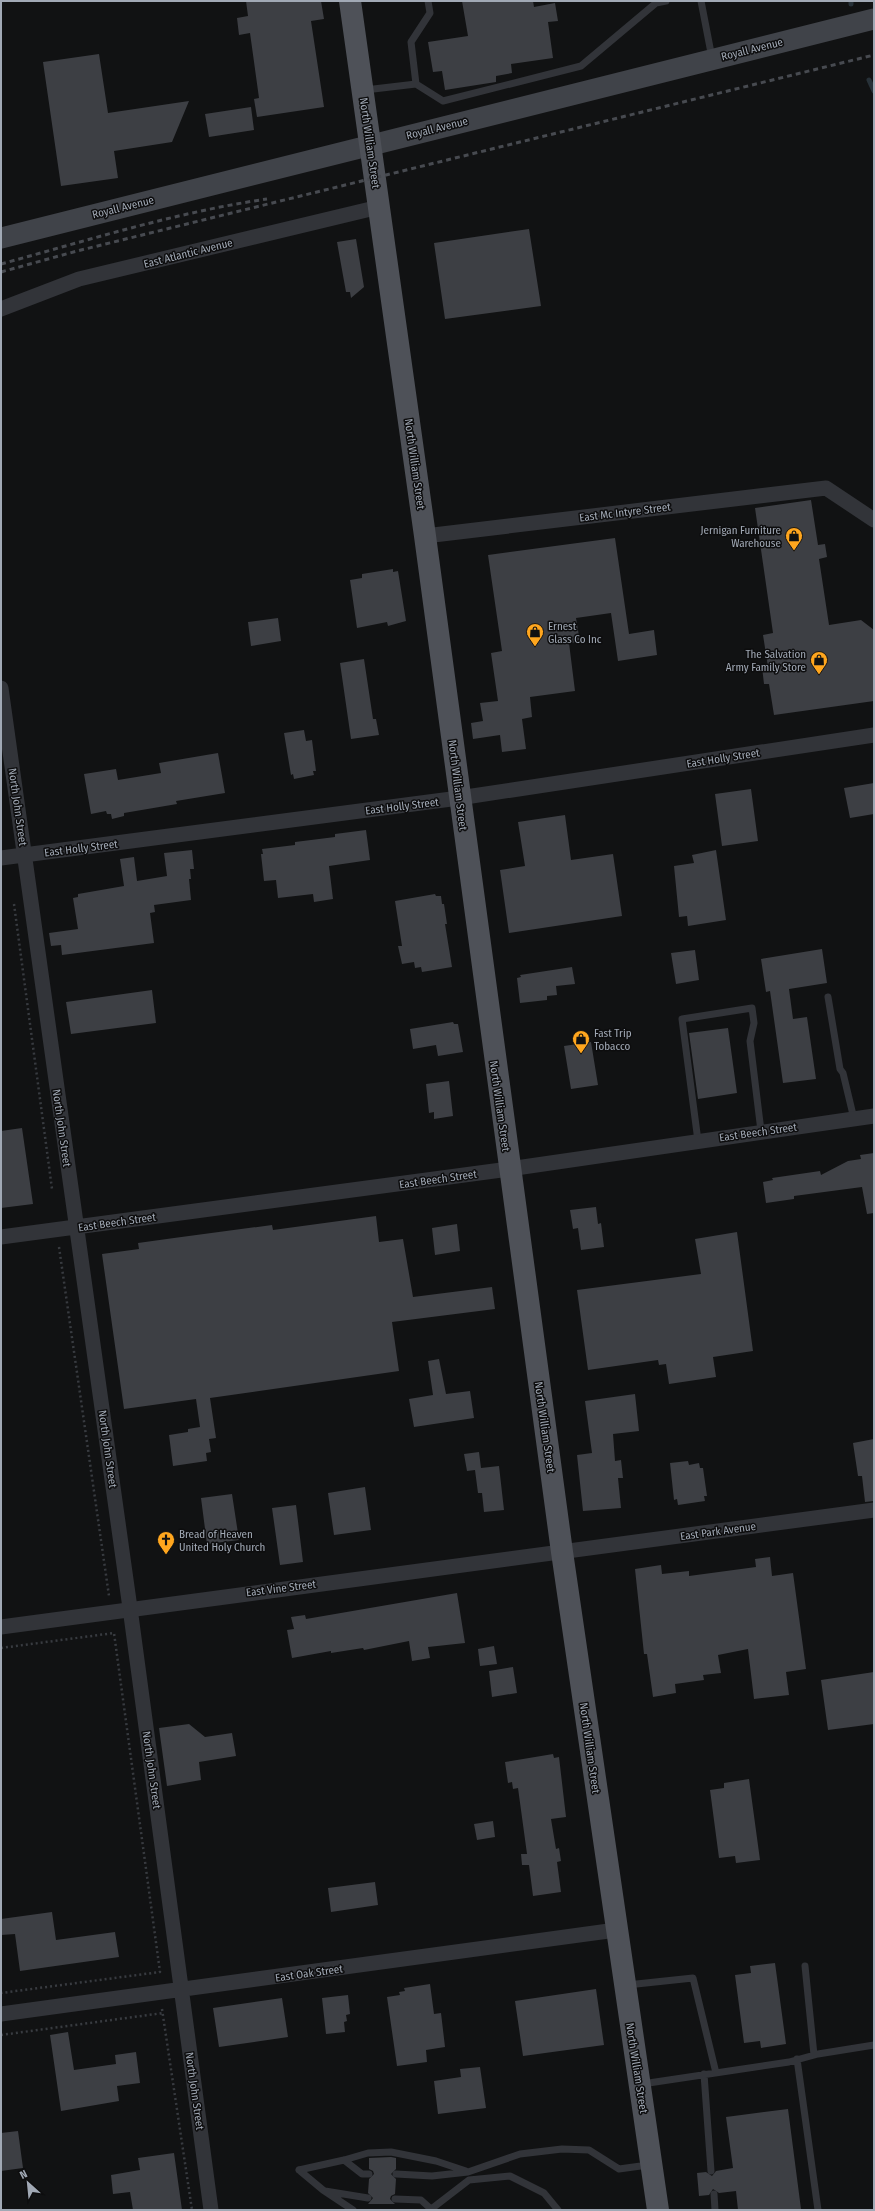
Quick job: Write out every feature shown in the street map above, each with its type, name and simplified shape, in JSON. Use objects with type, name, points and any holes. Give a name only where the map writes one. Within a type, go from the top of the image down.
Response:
[{"type":"main road","name":"North William Street","points":[[350,1],[425,536],[509,1170],[562,1552],[658,2210]]},
{"type":"street","name":"Royall Avenue","points":[[1,238],[874,19]]},
{"type":"street","name":"East Atlantic Avenue","points":[[1,309],[79,279],[379,207]]},
{"type":"street","name":"East Mc Intyre Street","points":[[425,536],[826,488],[874,520]]},
{"type":"street","name":"North John Street","points":[[1,688],[130,1608],[211,2210]]},
{"type":"street","name":"East Holly Street","points":[[1,858],[459,798],[874,736]]},
{"type":"street","name":"East Beech Street","points":[[1,1238],[509,1170],[760,1131],[874,1116]]},
{"type":"street","name":"East Park Avenue","points":[[562,1552],[874,1510]]},
{"type":"street","name":"East Vine Street","points":[[1,1627],[130,1608],[562,1552]]},
{"type":"street","name":"East Oak Street","points":[[1,2014],[616,1930]]},
{"type":"lane","points":[[416,84],[411,42],[430,14],[428,1]]},
{"type":"lane","points":[[363,91],[416,84],[443,101],[581,66],[656,3],[666,1]]},
{"type":"lane","points":[[701,1],[713,59]]},
{"type":"lane","points":[[828,997],[840,1069],[843,1073],[854,1119]]},
{"type":"lane","points":[[698,1141],[682,1019],[752,1008],[754,1022],[750,1041],[760,1131]]},
{"type":"lane","points":[[805,1966],[814,2055]]},
{"type":"lane","points":[[624,1985],[693,1978],[716,2073]]},
{"type":"lane","points":[[639,2084],[716,2073],[874,2045]]},
{"type":"lane","points":[[797,2059],[818,2210]]},
{"type":"lane","points":[[704,2074],[711,2172]]},
{"type":"lane","points":[[396,2174],[432,2176],[468,2172],[520,2154],[562,2149],[589,2150],[618,2169],[651,2165]]},
{"type":"lane","points":[[353,2210],[323,2190],[299,2170],[368,2153],[391,2152],[436,2161],[468,2172]]},
{"type":"lane","points":[[344,2160],[362,2174],[369,2174]]},
{"type":"lane","points":[[468,2172],[469,2180]]},
{"type":"lane","points":[[395,2199],[421,2200],[430,2210],[469,2180],[510,2176],[544,2193],[558,2210]]},
{"type":"lane","points":[[323,2190],[368,2198]]},
{"type":"lane","points":[[714,2194],[715,2210]]},
{"type":"path","points":[[13,902],[52,1189]]},
{"type":"path","points":[[59,1247],[109,1596]]},
{"type":"path","points":[[1,1648],[114,1633],[160,1972],[1,1993]]},
{"type":"path","points":[[162,2009],[192,2210]]},
{"type":"path","points":[[1,2035],[163,2013]]},
{"type":"building","points":[[246,1],[321,1],[324,19],[311,21],[324,107],[257,117],[254,99],[259,98],[250,33],[239,35],[237,18],[248,16]]},
{"type":"building","points":[[462,1],[533,1],[534,7],[555,3],[558,21],[548,22],[553,58],[511,64],[512,73],[496,76],[496,82],[445,90],[442,71],[433,72],[428,42],[468,36]]},
{"type":"building","points":[[99,54],[108,113],[189,101],[172,142],[114,151],[118,178],[61,186],[43,62]]},
{"type":"building","points":[[251,107],[254,130],[209,137],[205,114]]},
{"type":"building","points":[[529,229],[541,306],[445,319],[434,243]]},
{"type":"building","points":[[356,239],[364,287],[351,298],[350,292],[346,292],[337,242]]},
{"type":"building","points":[[811,500],[818,545],[825,544],[827,557],[819,559],[829,625],[861,620],[874,630],[874,701],[774,715],[769,684],[764,684],[762,667],[768,667],[763,635],[773,633],[755,508]]},
{"type":"building","name":"Ernest Glass Co Inc","points":[[615,538],[629,634],[654,630],[657,655],[618,661],[611,613],[576,618],[580,642],[569,643],[575,691],[530,697],[532,717],[522,719],[526,749],[502,752],[500,735],[473,739],[471,723],[483,721],[480,703],[498,701],[491,653],[502,651],[488,555]]},
{"type":"building","points":[[393,569],[393,572],[398,571],[406,621],[388,626],[387,622],[357,628],[350,580],[362,578],[362,574]]},
{"type":"building","points":[[278,618],[281,641],[251,646],[248,622]]},
{"type":"building","points":[[364,659],[373,719],[376,719],[379,735],[351,739],[340,663]]},
{"type":"building","points":[[304,730],[306,741],[312,740],[316,771],[313,771],[314,775],[294,779],[293,774],[291,775],[284,733]]},
{"type":"building","points":[[218,753],[225,793],[176,801],[177,804],[124,813],[124,816],[112,819],[111,814],[107,814],[106,811],[91,814],[84,774],[116,769],[118,780],[161,773],[159,763]]},
{"type":"building","points":[[874,783],[874,814],[850,818],[844,788]]},
{"type":"building","points":[[751,789],[758,841],[722,846],[715,794]]},
{"type":"building","points":[[565,815],[571,860],[613,854],[622,916],[509,933],[500,870],[525,866],[518,822]]},
{"type":"building","points":[[366,830],[370,860],[329,866],[333,899],[314,902],[313,894],[278,898],[276,880],[264,881],[261,854],[263,854],[262,849],[295,845],[295,842],[335,837],[335,834]]},
{"type":"building","points":[[192,850],[194,869],[190,869],[191,879],[189,879],[191,900],[154,905],[155,912],[150,913],[154,943],[62,955],[61,945],[51,946],[49,933],[78,929],[73,898],[78,897],[78,894],[124,886],[120,859],[134,857],[137,881],[167,876],[164,853]]},
{"type":"building","points":[[716,850],[726,920],[688,926],[687,916],[679,917],[674,866],[694,863],[692,855]]},
{"type":"building","points":[[435,894],[436,896],[441,896],[442,904],[444,904],[447,924],[445,924],[452,967],[422,972],[421,967],[415,968],[414,962],[402,964],[398,946],[402,946],[395,901]]},
{"type":"building","points":[[822,949],[827,983],[789,989],[793,1019],[807,1017],[816,1079],[783,1083],[770,991],[766,992],[761,959]]},
{"type":"building","points":[[695,950],[699,980],[676,984],[671,953]]},
{"type":"building","points":[[572,967],[575,984],[556,986],[557,995],[547,996],[547,1000],[520,1003],[517,978],[521,977],[520,975]]},
{"type":"building","points":[[152,990],[156,1023],[71,1034],[66,1002]]},
{"type":"building","points":[[453,1022],[454,1024],[458,1024],[463,1052],[438,1056],[436,1045],[413,1049],[410,1029]]},
{"type":"building","points":[[728,1028],[737,1093],[698,1099],[689,1033]]},
{"type":"building","points":[[591,1042],[598,1085],[571,1089],[564,1046]]},
{"type":"building","points":[[449,1081],[453,1116],[434,1119],[434,1112],[429,1113],[426,1084]]},
{"type":"building","points":[[22,1128],[33,1204],[1,1208],[1,1131]]},
{"type":"building","points":[[874,1153],[874,1213],[867,1214],[862,1187],[794,1196],[794,1199],[766,1203],[763,1182],[773,1180],[772,1178],[820,1171],[821,1175],[848,1161],[861,1159],[860,1155]]},
{"type":"building","points":[[596,1207],[598,1224],[601,1223],[604,1247],[581,1250],[578,1228],[573,1229],[570,1210]]},
{"type":"building","points":[[376,1216],[379,1242],[403,1239],[413,1297],[492,1287],[495,1309],[392,1322],[399,1371],[210,1398],[216,1438],[209,1439],[211,1452],[206,1453],[207,1461],[173,1466],[169,1435],[188,1432],[188,1429],[200,1427],[196,1399],[124,1409],[102,1254],[139,1249],[138,1243],[174,1238],[272,1225],[273,1230]]},
{"type":"building","points":[[457,1224],[460,1251],[435,1255],[432,1228]]},
{"type":"building","points":[[737,1232],[753,1351],[713,1357],[716,1377],[669,1384],[666,1364],[659,1365],[658,1360],[588,1370],[577,1290],[701,1274],[695,1239]]},
{"type":"building","points":[[439,1359],[446,1394],[470,1391],[474,1418],[414,1427],[409,1399],[433,1395],[428,1361]]},
{"type":"building","points":[[635,1394],[639,1431],[613,1434],[615,1461],[621,1460],[623,1478],[618,1478],[621,1508],[583,1511],[577,1455],[592,1453],[585,1401]]},
{"type":"building","points":[[874,1439],[874,1501],[865,1502],[862,1476],[858,1476],[853,1443]]},
{"type":"building","points":[[479,1452],[481,1468],[499,1466],[504,1510],[484,1512],[482,1493],[478,1493],[475,1470],[467,1471],[464,1454]]},
{"type":"building","points":[[688,1461],[689,1465],[699,1463],[700,1468],[703,1468],[707,1496],[704,1496],[705,1501],[678,1505],[677,1499],[674,1500],[670,1463]]},
{"type":"building","points":[[365,1487],[371,1530],[334,1535],[328,1493]]},
{"type":"building","points":[[232,1494],[239,1540],[207,1544],[201,1498]]},
{"type":"building","points":[[296,1505],[303,1562],[280,1565],[272,1508]]},
{"type":"building","points":[[770,1557],[772,1576],[793,1573],[806,1669],[786,1672],[789,1695],[754,1699],[748,1649],[718,1655],[721,1673],[703,1675],[704,1680],[675,1684],[676,1693],[653,1697],[647,1654],[644,1654],[635,1569],[661,1565],[662,1574],[689,1571],[689,1576],[756,1567],[755,1559]]},
{"type":"building","points":[[457,1593],[465,1643],[428,1647],[430,1658],[412,1661],[409,1641],[364,1650],[363,1648],[331,1653],[331,1651],[292,1658],[287,1630],[294,1629],[291,1617],[305,1615],[306,1619]]},
{"type":"building","points":[[494,1646],[497,1664],[480,1666],[478,1649]]},
{"type":"building","points":[[513,1667],[517,1693],[492,1697],[489,1671]]},
{"type":"building","points":[[874,1672],[874,1724],[828,1730],[821,1680]]},
{"type":"building","points":[[189,1724],[205,1737],[232,1733],[236,1756],[199,1762],[201,1780],[167,1786],[159,1728]]},
{"type":"building","points":[[553,1754],[554,1758],[559,1757],[566,1817],[551,1819],[556,1849],[559,1848],[561,1861],[557,1862],[561,1892],[533,1896],[529,1865],[522,1865],[521,1854],[527,1854],[518,1788],[513,1789],[512,1782],[508,1783],[505,1762]]},
{"type":"building","points":[[749,1779],[760,1860],[736,1863],[735,1856],[719,1858],[710,1790],[724,1788],[724,1783]]},
{"type":"building","points":[[493,1821],[495,1837],[477,1840],[474,1824]]},
{"type":"building","points":[[375,1882],[378,1905],[331,1912],[328,1888]]},
{"type":"building","points":[[52,1912],[56,1940],[115,1932],[119,1957],[20,1971],[15,1934],[1,1935],[1,1919]]},
{"type":"building","points":[[775,1963],[786,2044],[761,2048],[760,2041],[744,2043],[735,1975],[751,1973],[750,1966]]},
{"type":"building","points":[[430,1984],[434,2014],[441,2013],[445,2047],[426,2050],[427,2062],[397,2066],[387,1997],[400,1995],[399,1992],[405,1991],[404,1988]]},
{"type":"building","points":[[596,1989],[604,2045],[523,2056],[515,2001]]},
{"type":"building","points":[[348,1995],[350,2014],[346,2015],[347,2021],[344,2022],[345,2032],[326,2034],[322,1998]]},
{"type":"building","points":[[282,1998],[288,2037],[219,2047],[213,2008]]},
{"type":"building","points":[[68,2032],[74,2070],[116,2064],[115,2055],[136,2052],[140,2083],[117,2086],[119,2101],[61,2111],[50,2035]]},
{"type":"building","points":[[480,2067],[486,2108],[438,2114],[434,2081],[461,2077],[460,2069]]},
{"type":"building","points":[[788,2109],[801,2209],[738,2210],[736,2191],[719,2193],[713,2189],[709,2195],[699,2196],[697,2173],[706,2172],[712,2176],[716,2171],[733,2168],[726,2117]]},
{"type":"building","points":[[18,2131],[23,2168],[1,2171],[1,2133]]},
{"type":"building","points":[[174,2153],[182,2210],[133,2210],[130,2192],[113,2194],[111,2175],[140,2170],[138,2158]]},
{"type":"building","points":[[369,2158],[396,2158],[396,2169],[391,2174],[396,2179],[395,2194],[391,2196],[390,2199],[395,2204],[368,2204],[373,2198],[368,2193],[369,2179],[374,2174],[373,2171],[369,2169]]},
{"type":"waterway","points":[[869,80],[874,91]]},
{"type":"railway","points":[[1,272],[77,251],[874,55]]},
{"type":"railway","points":[[1,264],[166,219],[200,211],[267,199]]},
{"type":"place","name":"Jernigan Furniture Warehouse","points":[[794,551]]},
{"type":"place","name":"Ernest Glass Co Inc","points":[[535,647]]},
{"type":"place","name":"The Salvation Army Family Store","points":[[819,675]]},
{"type":"place","name":"Fast Trip Tobacco","points":[[581,1054]]},
{"type":"place","name":"Bread of Heaven United Holy Church","points":[[166,1555]]}]
